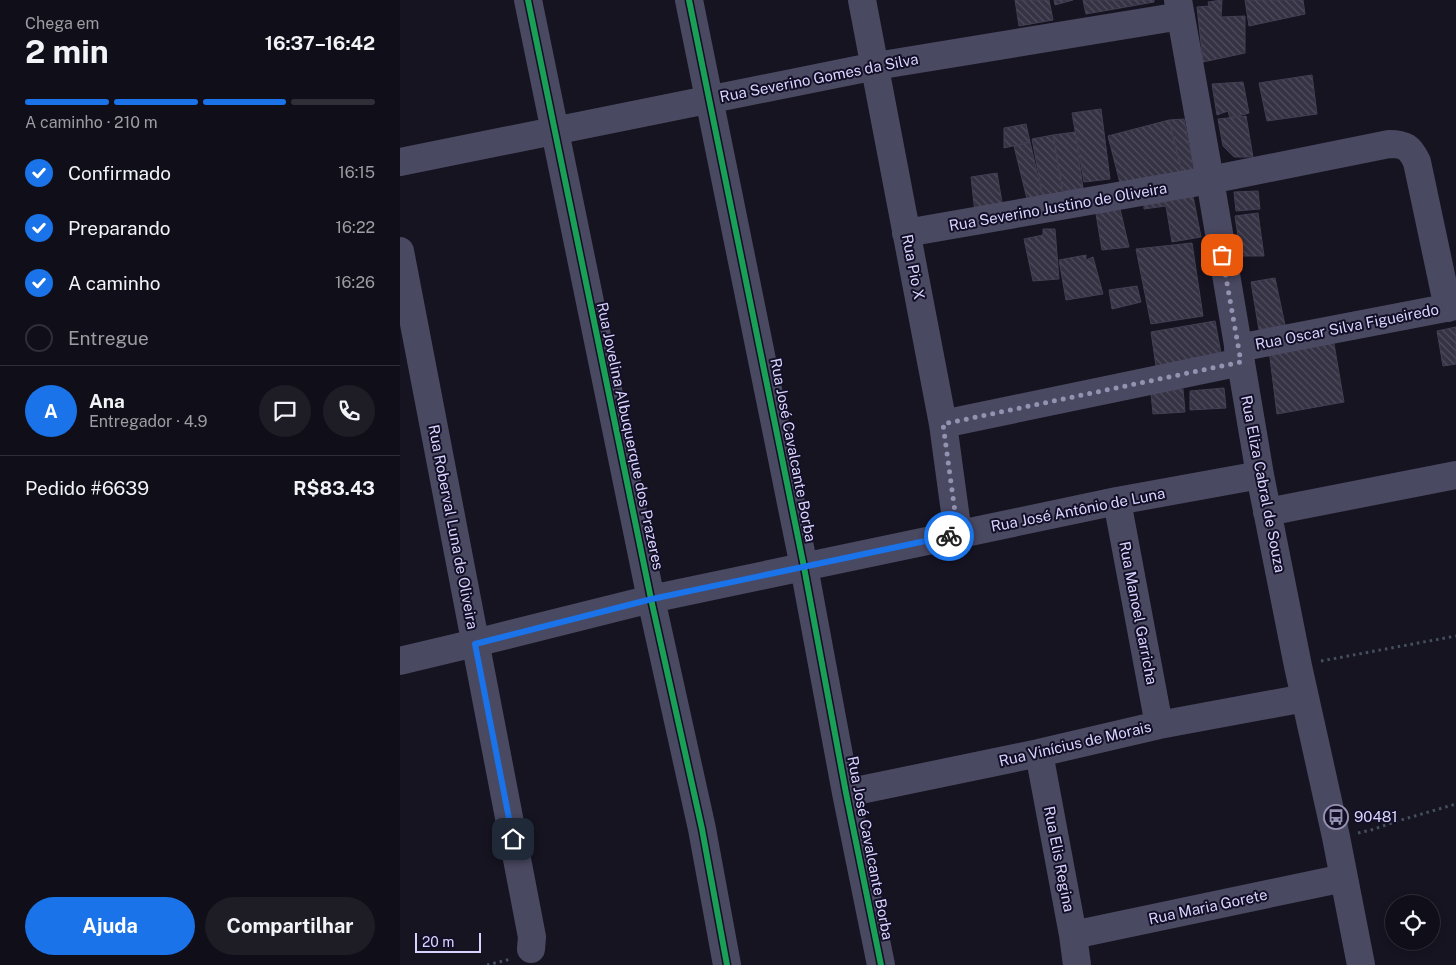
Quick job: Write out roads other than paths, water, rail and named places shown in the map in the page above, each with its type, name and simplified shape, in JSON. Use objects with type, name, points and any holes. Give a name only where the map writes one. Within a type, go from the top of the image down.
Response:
[{"type":"street","name":"Rua Jovelina Albuquerque dos Prazeres","points":[[528,0],[652,599],[702,829],[727,965]]},
{"type":"street","name":"Rua José Cavalcante Borba","points":[[689,0],[804,567],[880,965]]},
{"type":"street","name":"Rua Pio X","points":[[862,0],[943,424],[958,534]]},
{"type":"street","name":"Rua Severino Gomes da Silva","points":[[400,162],[876,66],[1179,8]]},
{"type":"street","name":"Rua Eliza Cabral de Souza","points":[[1179,8],[1267,512],[1298,666],[1336,837],[1360,965]]},
{"type":"street","name":"Rua Severino Justino de Oliveira","points":[[906,233],[1210,180],[1388,144],[1398,144],[1406,146],[1412,152],[1417,162],[1452,307]]},
{"type":"street","name":"Rua Roberval Luna de Oliveira","points":[[400,251],[532,937],[531,949]]},
{"type":"street","name":"Rua Oscar Silva Figueiredo","points":[[943,424],[1452,307]]},
{"type":"street","name":"Rua José Antônio de Luna","points":[[400,661],[652,599],[1116,501],[1260,474]]},
{"type":"street","points":[[1267,512],[1456,475]]},
{"type":"street","name":"Rua Manoel Garricha","points":[[1116,501],[1159,725]]},
{"type":"street","name":"Rua Vinícius de Morais","points":[[846,793],[1038,753],[1159,725],[1306,698]]},
{"type":"street","name":"Rua Elis Regina","points":[[1038,753],[1077,965]]},
{"type":"street","name":"Rua Maria Gorete","points":[[1073,935],[1344,878]]},
{"type":"place","name":"90481","points":[[1336,817]]}]
